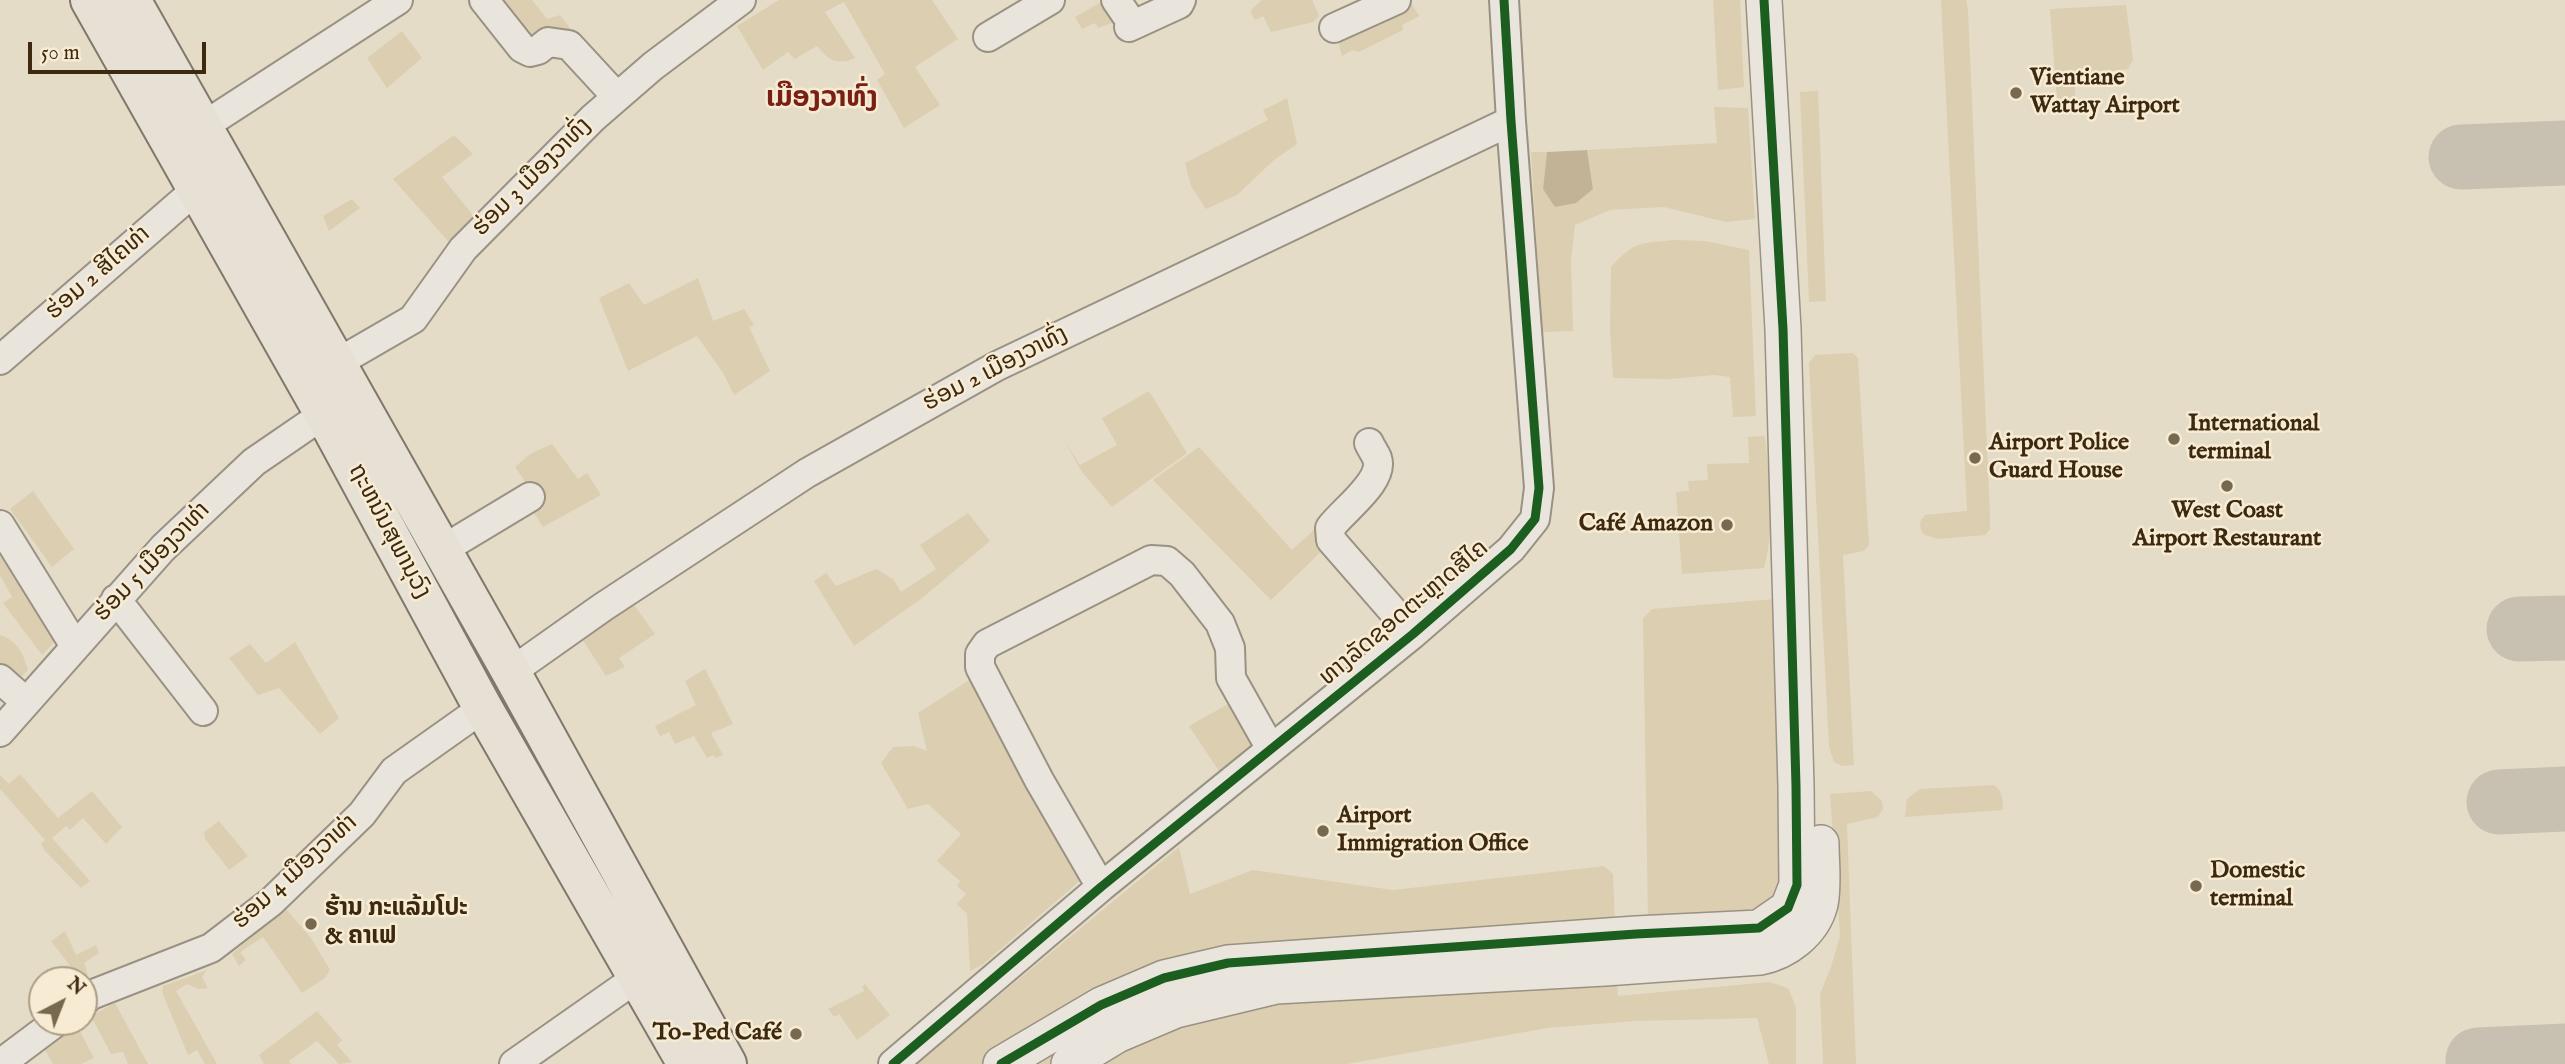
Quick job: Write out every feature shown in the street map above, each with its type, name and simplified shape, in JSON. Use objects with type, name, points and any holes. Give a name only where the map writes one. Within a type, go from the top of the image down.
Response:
[{"type":"highway","name":"ຖະຫນົນສຸພານຸວົງ","points":[[90,0],[324,414],[482,708],[687,1064]]},
{"type":"highway","name":"ຖະຫນົນສຸພານຸວົງ","points":[[131,0],[511,672],[727,1064]]},
{"type":"street","points":[[202,127],[398,0]]},
{"type":"street","points":[[484,0],[522,48],[530,52],[538,50],[548,42],[569,45],[617,97]]},
{"type":"street","name":"ຮ່ອມ 3 ເມືອງວາທົ່ງ","points":[[337,363],[413,318],[463,248],[593,118],[653,66],[741,0]]},
{"type":"street","points":[[988,37],[1050,0]]},
{"type":"street","points":[[1116,0],[1131,26],[1179,4],[1181,0]]},
{"type":"street","points":[[1334,28],[1396,0]]},
{"type":"street","name":"ທາງລັດຊອດຕະຫຼາດສີໄຄ","points":[[893,1064],[1101,887],[1413,634],[1511,549],[1535,519],[1539,488],[1504,0]]},
{"type":"street","points":[[1001,1064],[1101,1004],[1164,978],[1228,963],[1293,972],[1637,950],[1759,928],[1788,908],[1797,885],[1783,329],[1766,0]]},
{"type":"street","name":"ຮ່ອມ 2 ເມືອງວາທົ່ງ","points":[[511,672],[603,607],[807,473],[997,366],[1511,121]]},
{"type":"street","name":"ຮ່ອມ 2 ສີໄຄທ່າ","points":[[0,360],[198,188]]},
{"type":"street","name":"ຮ່ອມ 5 ເມືອງວາທ່າ","points":[[0,732],[163,548],[254,462],[324,414]]},
{"type":"street","points":[[1368,443],[1378,459],[1378,472],[1365,492],[1340,514],[1330,528],[1331,540],[1413,634]]},
{"type":"street","points":[[442,550],[530,497]]},
{"type":"street","points":[[0,525],[75,646]]},
{"type":"street","points":[[1101,887],[1039,780],[980,667],[980,654],[987,644],[1151,561],[1167,561],[1182,574],[1220,623],[1230,648],[1231,678],[1271,750]]},
{"type":"street","points":[[116,599],[203,712]]},
{"type":"street","points":[[0,679],[26,702]]},
{"type":"street","name":"ຮ່ອມ 4 ເມືອງວາທ່າ","points":[[98,992],[211,948],[271,902],[362,814],[394,771],[482,708]]},
{"type":"street","points":[[1065,1025],[1075,1060],[1117,1035],[1176,1010],[1240,993],[1293,972]]},
{"type":"street","points":[[514,1064],[638,977]]},
{"type":"street","points":[[0,1064],[37,1036]]},
{"type":"shaded area","points":[[496,0],[532,0],[547,19],[560,15],[576,36],[525,39]]},
{"type":"shaded area","points":[[779,0],[932,0],[958,39],[915,67],[940,105],[904,128],[877,80],[885,74],[844,2],[825,12],[855,58],[834,60],[817,46],[795,59],[788,52],[763,70],[737,26]]},
{"type":"shaded area","points":[[1105,0],[1122,19],[1098,28],[1095,23],[1082,29],[1075,17]]},
{"type":"shaded area","points":[[1262,0],[1312,0],[1319,16],[1313,22],[1271,32],[1263,16],[1255,20],[1250,11]]},
{"type":"shaded area","points":[[1713,0],[1740,0],[1744,87],[1718,90]]},
{"type":"shaded area","points":[[1941,0],[1966,0],[1968,10],[1990,529],[1985,535],[1938,539],[1923,534],[1920,524],[1925,515],[1967,511]]},
{"type":"shaded area","points":[[1410,1],[1419,16],[1402,25],[1403,30],[1359,52],[1352,50],[1342,56],[1336,33]]},
{"type":"shaded area","points":[[2126,5],[2133,60],[2128,69],[2075,76],[2075,114],[2058,114],[2050,9]]},
{"type":"shaded area","points":[[402,31],[422,58],[387,88],[367,58]]},
{"type":"shaded area","points":[[1818,91],[1826,301],[1809,302],[1800,92]]},
{"type":"shaded area","points":[[1287,98],[1297,144],[1274,160],[1237,195],[1206,209],[1191,186],[1185,163],[1268,120],[1263,110]]},
{"type":"shaded area","points":[[1714,107],[1748,108],[1755,219],[1726,222],[1664,207],[1610,210],[1575,225],[1571,260],[1573,331],[1542,332],[1531,152],[1547,152],[1543,189],[1593,189],[1587,150],[1717,143]]},
{"type":"shaded area","points":[[454,135],[473,154],[442,177],[480,224],[455,249],[393,179]]},
{"type":"shaded area","points":[[1587,150],[1593,189],[1576,203],[1555,207],[1543,189],[1547,152]]},
{"type":"shaded area","points":[[352,199],[360,208],[329,231],[323,216]]},
{"type":"shaded area","points":[[1675,240],[1705,241],[1749,250],[1756,416],[1733,417],[1730,377],[1714,375],[1669,379],[1613,378],[1610,330],[1611,267],[1626,252],[1639,245]]},
{"type":"shaded area","points":[[698,278],[713,321],[744,309],[754,325],[749,327],[770,371],[734,395],[723,373],[697,336],[628,371],[599,298],[629,283],[644,305]]},
{"type":"shaded area","points":[[1853,353],[1858,358],[1869,545],[1864,551],[1843,555],[1854,765],[1842,766],[1834,762],[1829,747],[1809,363],[1815,355]]},
{"type":"shaded area","points":[[1149,391],[1187,453],[1112,507],[1082,472],[1064,440],[1080,465],[1117,445],[1102,418]]},
{"type":"shaded area","points":[[1765,436],[1771,519],[1764,568],[1682,574],[1676,492],[1689,491],[1688,481],[1708,480],[1707,464],[1749,463],[1748,437]]},
{"type":"shaded area","points":[[552,444],[578,479],[587,473],[601,495],[543,527],[520,491],[528,486],[515,467],[530,454]]},
{"type":"shaded area","points":[[1199,447],[1292,550],[1316,528],[1328,545],[1271,600],[1153,480]]},
{"type":"shaded area","points":[[33,491],[74,549],[52,567],[10,509]]},
{"type":"shaded area","points":[[968,513],[990,541],[921,599],[854,646],[814,581],[826,573],[836,586],[876,569],[893,579],[901,592],[936,569],[920,545]]},
{"type":"shaded area","points":[[0,556],[57,639],[42,655],[3,603],[12,597],[0,575]]},
{"type":"shaded area","points":[[627,595],[655,634],[619,658],[625,667],[606,676],[582,639]]},
{"type":"shaded area","points":[[1775,599],[1784,873],[1776,892],[1756,911],[1648,920],[1643,618],[1652,609]]},
{"type":"shaded area","points":[[0,635],[15,644],[26,664],[28,670],[17,681],[0,665]]},
{"type":"shaded area","points":[[295,642],[339,718],[320,734],[279,688],[258,695],[229,658],[250,644],[266,663]]},
{"type":"shaded area","points":[[705,669],[733,724],[711,733],[723,755],[715,758],[713,755],[707,758],[694,736],[675,744],[669,732],[660,736],[655,726],[696,705],[685,681]]},
{"type":"shaded area","points":[[974,677],[999,735],[1036,784],[1089,873],[982,965],[970,971],[967,914],[957,904],[966,894],[957,886],[960,881],[937,861],[961,834],[928,804],[908,809],[881,763],[893,747],[914,746],[927,751],[918,713]]},
{"type":"shaded area","points":[[1246,694],[1267,738],[1221,774],[1189,726]]},
{"type":"shaded area","points":[[20,774],[58,818],[92,791],[122,827],[106,844],[83,818],[70,830],[66,826],[52,838],[90,881],[81,888],[45,851],[41,844],[45,840],[0,789],[0,775],[9,784]]},
{"type":"shaded area","points":[[1993,785],[2001,792],[2003,810],[1905,817],[1907,799],[1920,789]]},
{"type":"shaded area","points":[[1871,791],[1882,801],[1883,809],[1878,817],[1847,824],[1856,1064],[1823,1064],[1820,994],[1840,936],[1830,794]]},
{"type":"shaded area","points":[[219,821],[248,856],[229,870],[205,839],[204,832]]},
{"type":"shaded area","points":[[1179,847],[1190,894],[1253,870],[1393,890],[1604,866],[1613,874],[1618,996],[1769,982],[1788,988],[1796,1007],[1796,1064],[1769,1064],[1757,1018],[1636,1021],[1547,1028],[1347,1064],[916,1064]]},
{"type":"shaded area","points":[[285,908],[311,938],[330,970],[325,978],[302,993],[263,937],[240,952],[246,960],[239,966],[232,954]]},
{"type":"shaded area","points":[[65,931],[76,955],[96,945],[99,953],[84,963],[85,966],[70,966],[51,941]]},
{"type":"shaded area","points":[[207,970],[202,977],[208,988],[199,989],[187,984],[176,991],[217,1064],[205,1064],[197,1050],[188,1055],[162,992],[163,986]]},
{"type":"shaded area","points":[[865,984],[890,1015],[857,1040],[839,1014],[834,1017],[828,1009],[864,991],[862,987]]},
{"type":"shaded area","points":[[115,1003],[148,1064],[128,1064],[123,1052],[111,1054],[98,1029],[98,1012]]},
{"type":"shaded area","points":[[317,1011],[342,1040],[337,1045],[352,1062],[339,1064],[317,1041],[289,1061],[291,1064],[264,1064],[259,1055]]},
{"type":"shaded area","points":[[56,1036],[82,1036],[94,1058],[81,1064],[53,1064],[41,1043]]},
{"type":"taxiway","points":[[2461,157],[2565,153]]},
{"type":"taxiway","points":[[2519,629],[2565,628]]},
{"type":"taxiway","points":[[2499,802],[2565,799]]},
{"type":"taxiway","points":[[2478,1060],[2565,1056]]},
{"type":"cycle path","points":[[893,1064],[1101,887],[1413,634],[1511,549],[1535,519],[1539,488],[1504,0]]},
{"type":"cycle path","points":[[1001,1064],[1101,1005],[1164,978],[1228,963],[1636,934],[1759,928],[1788,908],[1797,885],[1796,786],[1783,329],[1764,0]]},
{"type":"place","name":"Vientiane Wattay Airport","points":[[2016,93]]},
{"type":"place","name":"International terminal","points":[[2174,439]]},
{"type":"place","name":"Airport Police Guard House","points":[[1975,458]]},
{"type":"place","name":"West Coast Airport Restaurant","points":[[2227,486]]},
{"type":"place","name":"Café Amazon","points":[[1727,525]]},
{"type":"place","name":"Airport Immigration Office","points":[[1323,831]]},
{"type":"place","name":"Domestic terminal","points":[[2196,886]]},
{"type":"place","name":"ຮ້ານ ກະແລ້ມໂປະ & ຄາເຟ","points":[[311,924]]},
{"type":"place","name":"To-Ped Café","points":[[796,1034]]},
{"type":"district","name":"ເມືອງວາທົ່ງ","points":[[822,100]]}]
